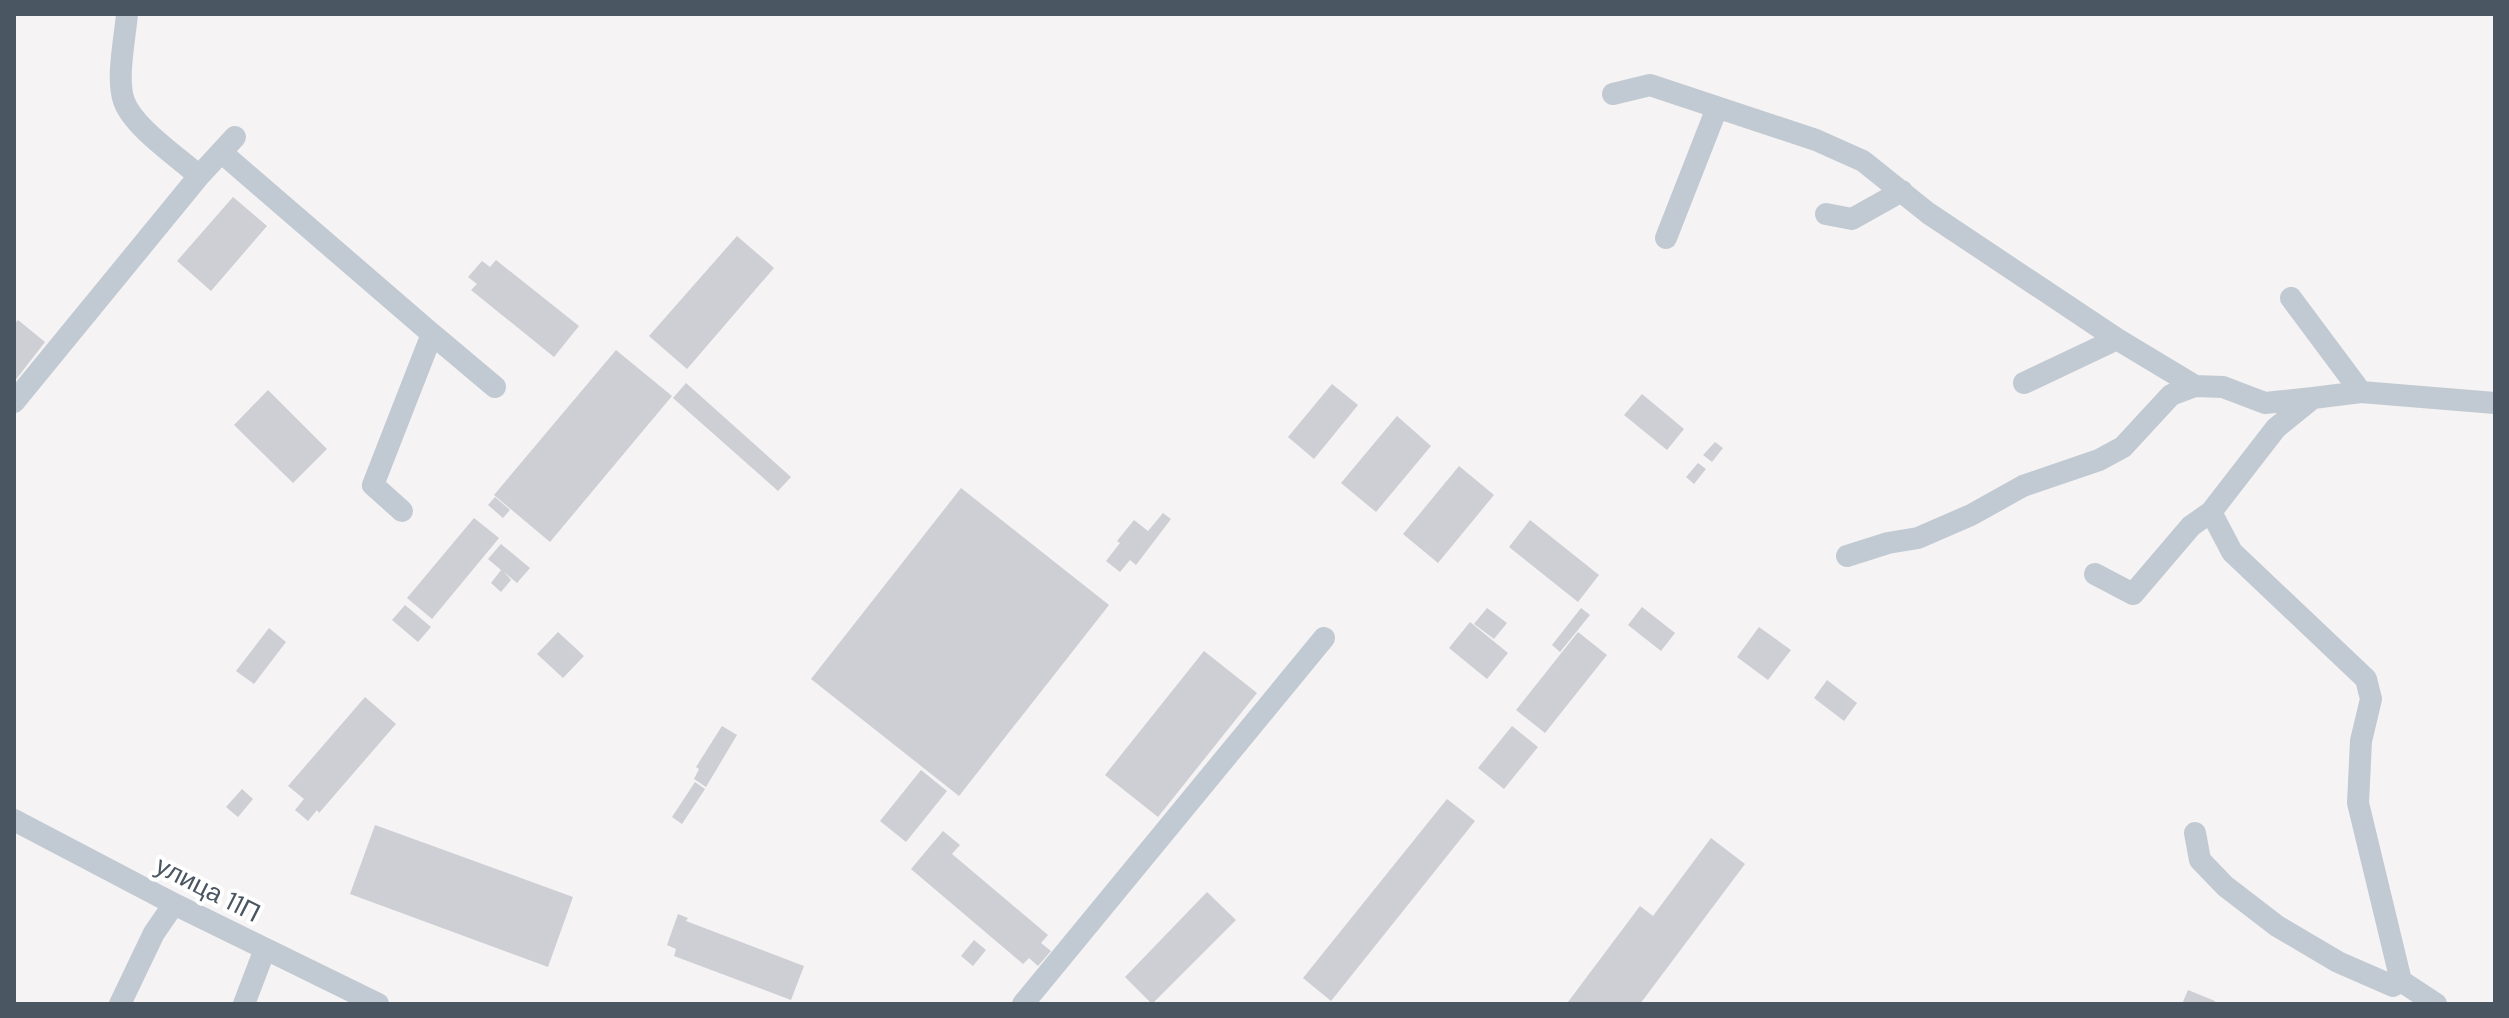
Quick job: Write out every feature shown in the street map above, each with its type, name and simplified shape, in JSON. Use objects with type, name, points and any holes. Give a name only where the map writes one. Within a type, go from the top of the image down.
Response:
[{"type":"street","points":[[127,14],[121,85],[124,102],[136,121],[199,176]]},
{"type":"street","points":[[1613,94],[1650,85],[1816,140],[1863,161],[1928,213],[2117,339],[2195,386]]},
{"type":"street","points":[[1666,238],[1717,108]]},
{"type":"street","points":[[14,402],[228,144],[432,334],[495,387]]},
{"type":"street","points":[[1826,214],[1852,219],[1902,191]]},
{"type":"street","points":[[2291,298],[2361,392]]},
{"type":"street","points":[[402,511],[373,485],[432,334]]},
{"type":"street","points":[[2024,383],[2117,339]]},
{"type":"street","points":[[1847,556],[1888,543],[1918,538],[1971,515],[2023,486],[2099,460],[2123,447],[2171,395],[2195,386],[2223,387],[2265,403],[2361,392],[2495,403]]},
{"type":"street","points":[[2095,574],[2133,594],[2191,526],[2211,512],[2276,428],[2313,398]]},
{"type":"street","points":[[2211,512],[2232,552],[2366,679],[2371,699],[2361,741],[2358,803],[2401,981],[2436,1004]]},
{"type":"street","points":[[1023,1004],[1324,638]]},
{"type":"street","name":"улица 11П","points":[[14,820],[174,904],[378,1004]]},
{"type":"street","points":[[2195,833],[2200,860],[2225,886],[2277,926],[2338,962],[2393,986],[2401,981]]},
{"type":"street","points":[[120,1004],[154,933],[174,904]]},
{"type":"street","points":[[244,1004],[265,949]]},
{"type":"building","points":[[233,197],[267,226],[211,291],[177,261]]},
{"type":"building","points":[[737,236],[774,268],[687,369],[649,336]]},
{"type":"building","points":[[496,260],[579,326],[554,357],[471,290],[477,284],[468,277],[482,261],[490,267]]},
{"type":"building","points":[[18,320],[45,342],[14,382],[14,324]]},
{"type":"building","points":[[616,350],[672,396],[550,542],[494,495]]},
{"type":"building","points":[[686,383],[791,477],[778,491],[673,398]]},
{"type":"building","points":[[1332,384],[1358,405],[1314,459],[1288,437]]},
{"type":"building","points":[[268,390],[327,449],[293,483],[234,425]]},
{"type":"building","points":[[1642,394],[1684,429],[1667,450],[1624,415]]},
{"type":"building","points":[[1397,416],[1431,446],[1376,512],[1341,483]]},
{"type":"building","points":[[1715,442],[1723,448],[1712,462],[1703,455]]},
{"type":"building","points":[[1698,463],[1706,469],[1694,484],[1686,477]]},
{"type":"building","points":[[1459,466],[1494,495],[1438,563],[1403,534]]},
{"type":"building","points":[[961,488],[1109,605],[959,796],[811,679]]},
{"type":"building","points":[[495,497],[510,510],[503,518],[488,505]]},
{"type":"building","points":[[1163,513],[1171,519],[1136,565],[1130,560],[1120,572],[1106,561],[1134,520],[1148,531]]},
{"type":"building","points":[[474,518],[499,538],[432,619],[407,598]]},
{"type":"building","points":[[1530,520],[1599,575],[1578,602],[1509,547]]},
{"type":"building","points":[[501,544],[530,568],[517,583],[504,572],[511,580],[501,592],[491,583],[501,570],[488,559]]},
{"type":"building","points":[[405,605],[431,627],[418,642],[392,620]]},
{"type":"building","points":[[1642,607],[1675,633],[1661,651],[1628,625]]},
{"type":"building","points":[[1487,608],[1507,623],[1494,639],[1474,624]]},
{"type":"building","points":[[1581,608],[1590,615],[1560,652],[1552,645]]},
{"type":"building","points":[[1470,622],[1508,653],[1487,679],[1449,648]]},
{"type":"building","points":[[1759,627],[1791,650],[1768,680],[1737,657]]},
{"type":"building","points":[[269,628],[286,642],[254,684],[236,671]]},
{"type":"building","points":[[558,632],[584,656],[563,678],[537,654]]},
{"type":"building","points":[[1578,632],[1607,655],[1545,733],[1516,710]]},
{"type":"building","points":[[1204,651],[1257,693],[1158,817],[1105,775]]},
{"type":"building","points":[[1827,680],[1857,703],[1844,721],[1814,698]]},
{"type":"building","points":[[365,697],[396,724],[319,813],[317,810],[308,821],[295,810],[304,799],[288,786]]},
{"type":"building","points":[[722,726],[737,735],[706,787],[694,779],[699,769],[696,767]]},
{"type":"building","points":[[1512,726],[1538,747],[1504,789],[1478,768]]},
{"type":"building","points":[[921,770],[947,791],[906,842],[880,821]]},
{"type":"building","points":[[695,782],[705,789],[682,824],[672,817]]},
{"type":"building","points":[[242,789],[253,799],[238,817],[226,807]]},
{"type":"building","points":[[1447,799],[1475,821],[1331,1001],[1303,978]]},
{"type":"building","points":[[375,825],[573,897],[548,967],[350,894]]},
{"type":"building","points":[[943,831],[960,845],[952,854],[1048,935],[1041,943],[1051,951],[1038,966],[1029,958],[1023,964],[911,869]]},
{"type":"building","points":[[1711,838],[1745,864],[1640,1004],[1568,1002],[1640,906],[1653,916]]},
{"type":"building","points":[[1207,892],[1236,920],[1152,1004],[1125,977]]},
{"type":"building","points":[[678,914],[688,918],[686,921],[804,966],[791,1000],[674,956],[676,949],[667,945]]},
{"type":"building","points":[[974,940],[986,950],[973,966],[961,956]]},
{"type":"building","points":[[2188,990],[2215,1001],[2214,1004],[2182,1004]]}]
